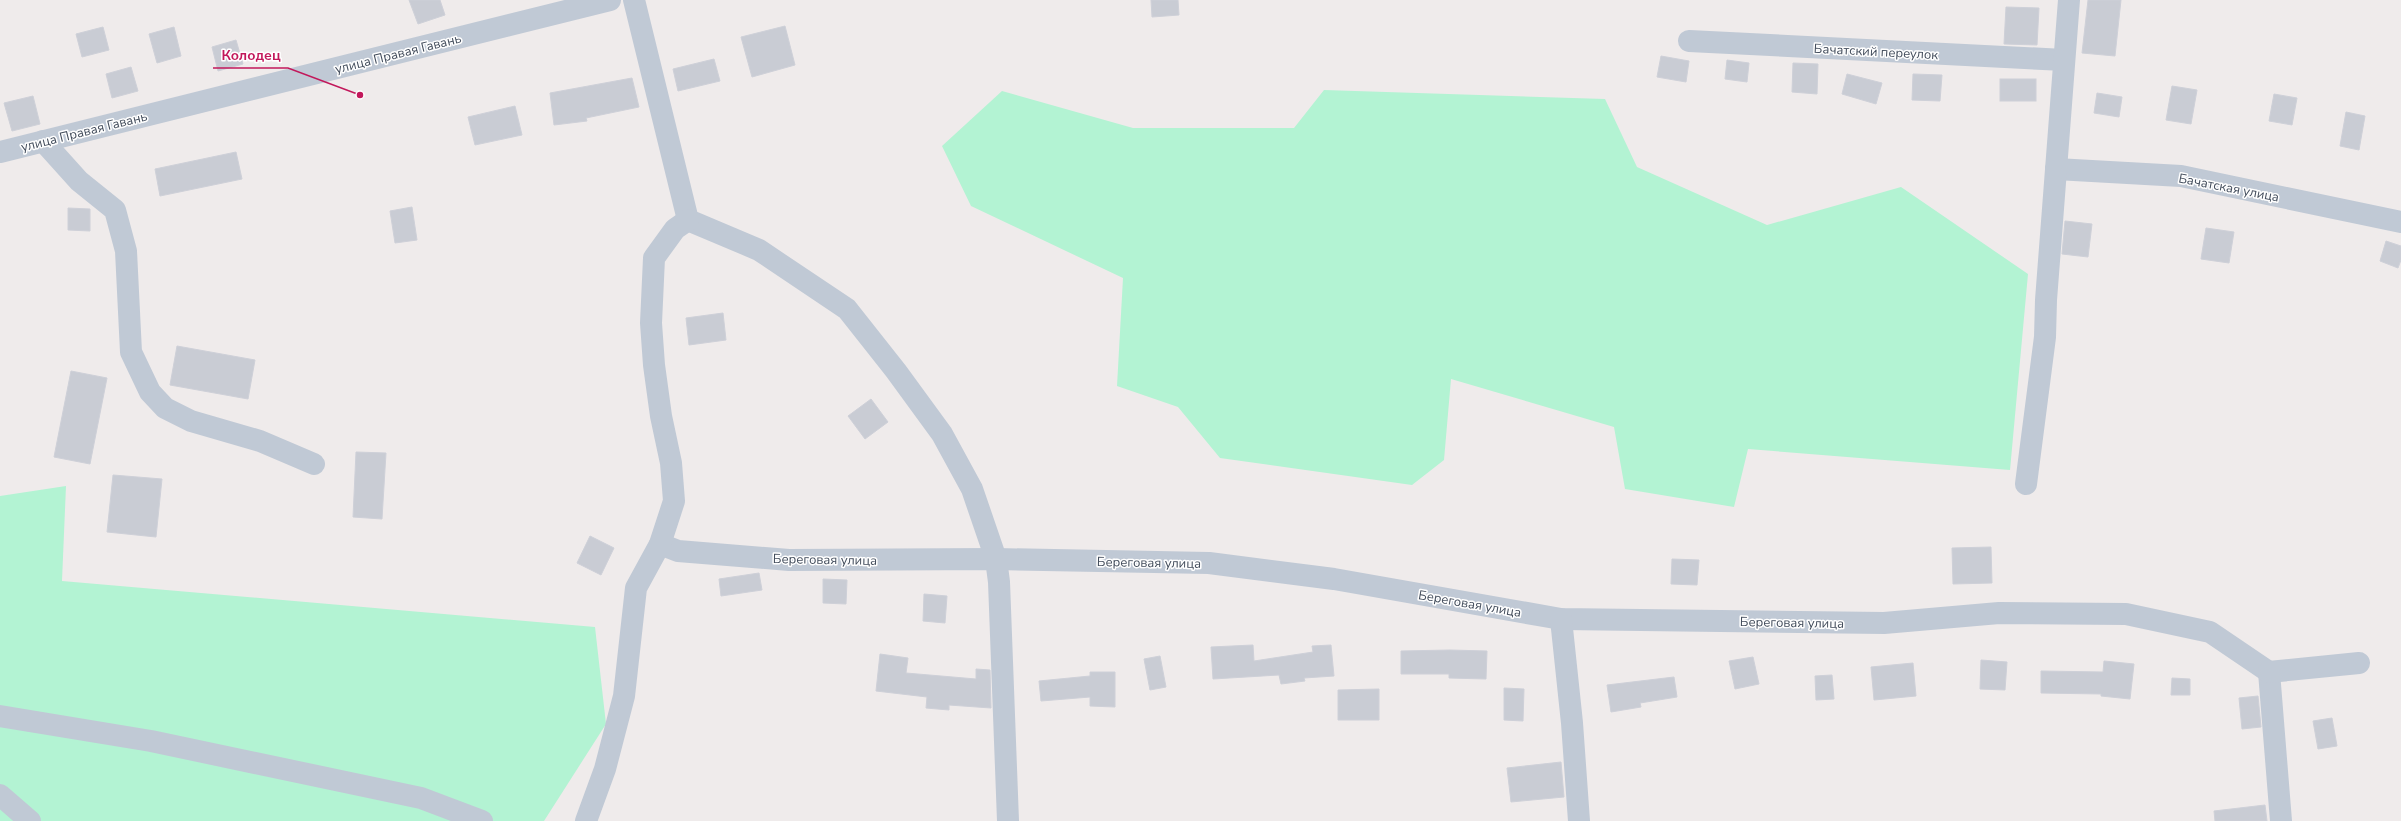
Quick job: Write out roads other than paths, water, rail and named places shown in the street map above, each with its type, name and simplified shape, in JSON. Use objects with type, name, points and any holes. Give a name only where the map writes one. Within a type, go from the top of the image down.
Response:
[{"type":"street","name":"улица Правая Гавань","points":[[0,152],[610,0]]},
{"type":"street","points":[[634,0],[688,220]]},
{"type":"street","points":[[2026,484],[2045,337],[2046,300],[2069,0]]},
{"type":"street","name":"Бачатский переулок","points":[[1689,41],[2064,60]]},
{"type":"street","points":[[42,141],[79,181],[115,210],[126,251],[131,352],[150,392],[164,408],[191,421],[260,441],[314,464]]},
{"type":"street","name":"Бачатская улица","points":[[2056,169],[2182,176],[2401,222]]},
{"type":"street","points":[[586,821],[605,768],[624,696],[636,588],[660,544],[674,501],[671,463],[661,416],[654,365],[651,323],[654,258],[675,229],[688,220]]},
{"type":"street","points":[[688,220],[759,250],[847,309],[896,371],[942,434],[972,489],[996,558],[999,582],[1007,739],[1008,821]]},
{"type":"street","name":"Береговая улица","points":[[660,544],[678,551],[789,560],[996,558],[1209,563],[1334,579],[1561,620],[1884,623],[1999,614],[2126,614],[2210,632],[2269,672]]},
{"type":"street","points":[[1561,620],[1572,722],[1579,821]]},
{"type":"street","points":[[2281,821],[2269,672],[2359,663]]},
{"type":"street","points":[[0,716],[150,741],[422,798],[482,821]]},
{"type":"street","points":[[0,795],[30,821]]},
{"type":"place","name":"Колодец","points":[[360,95]]}]
